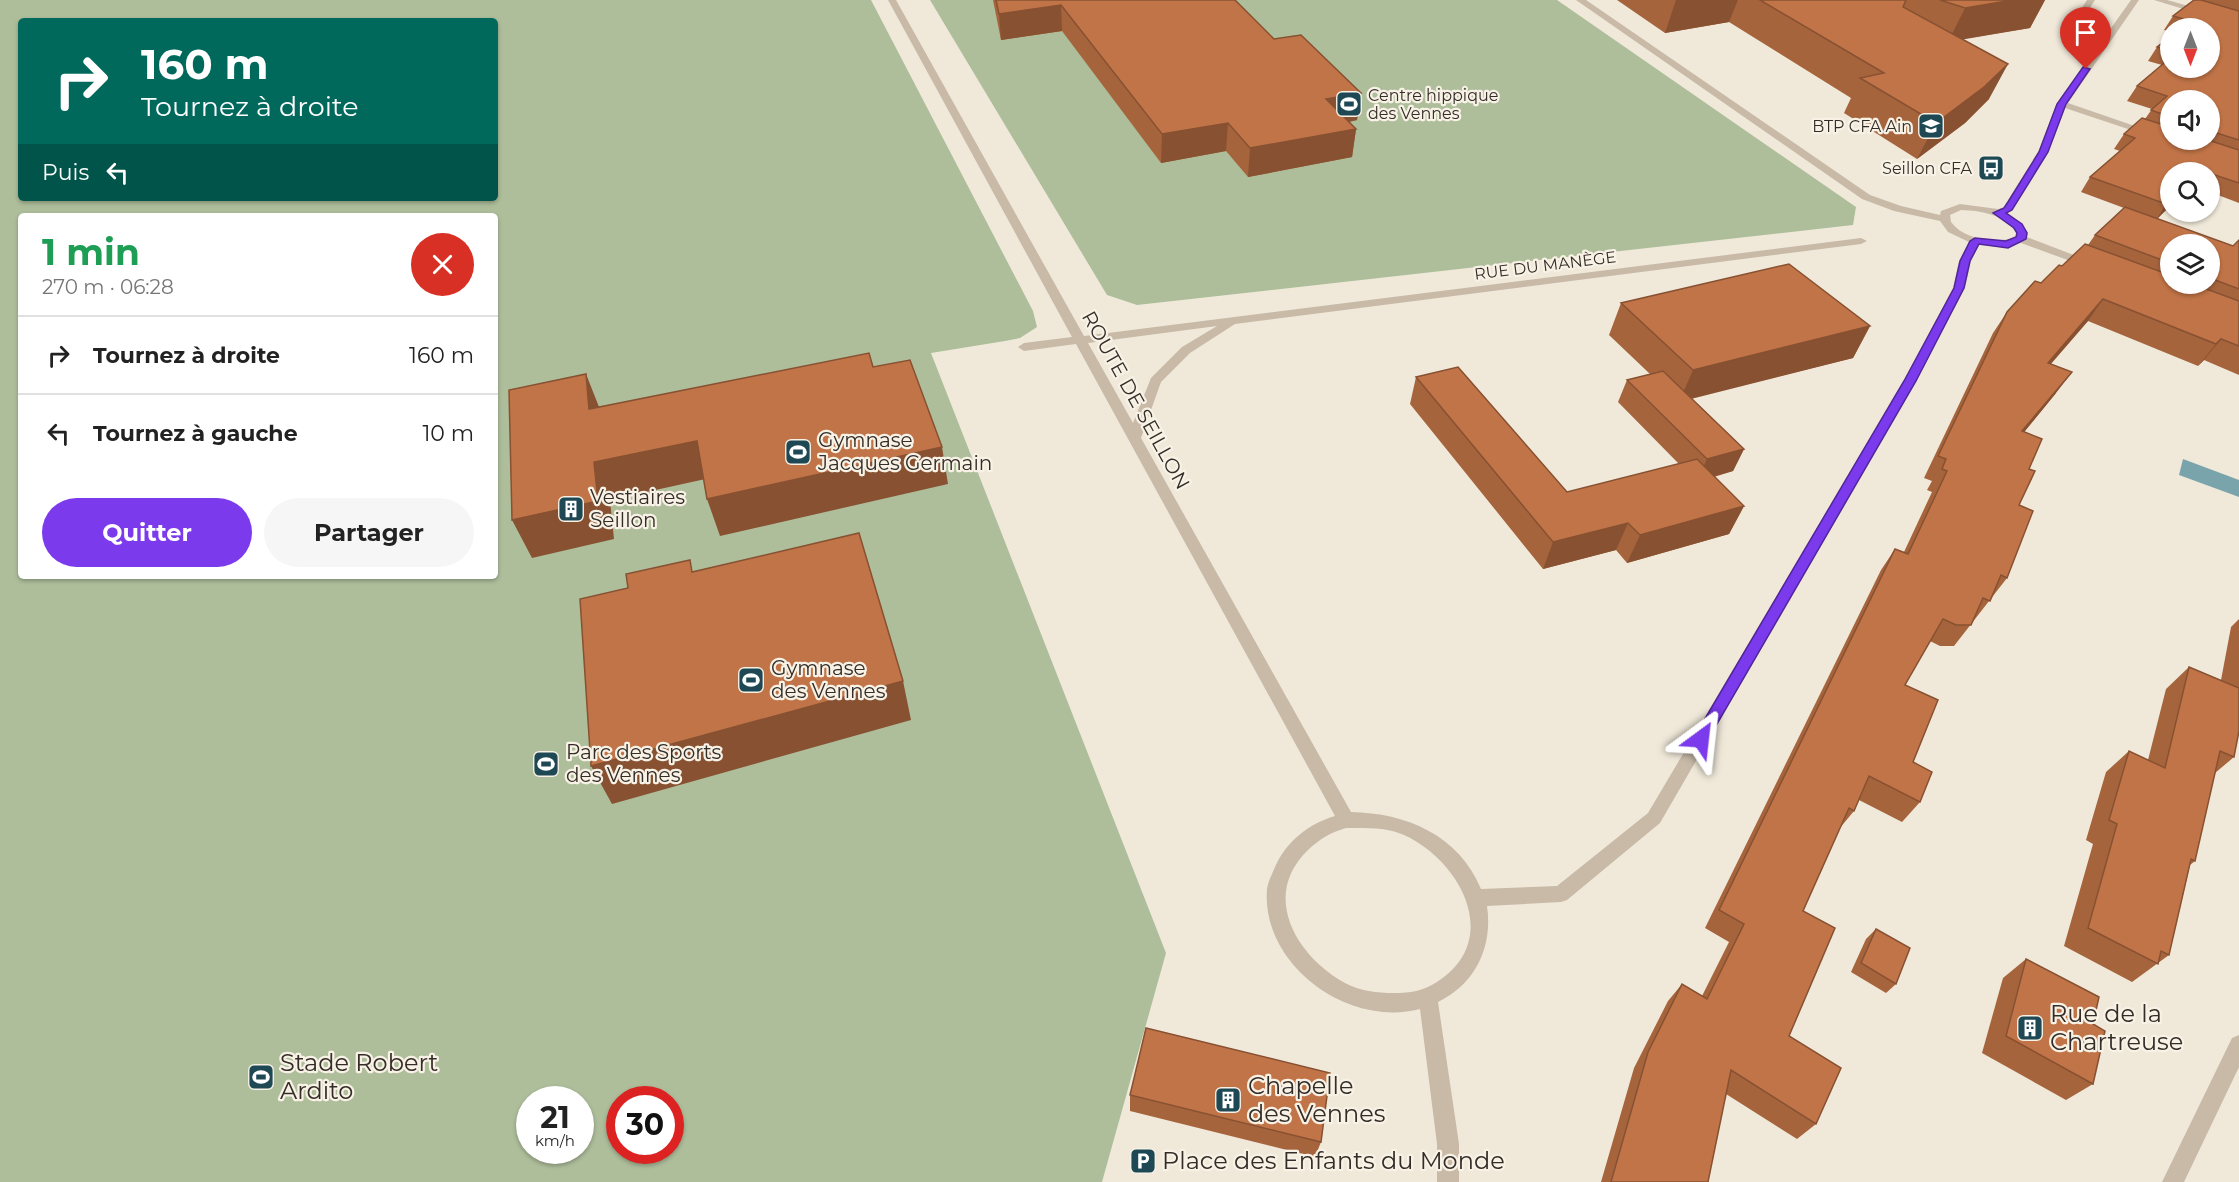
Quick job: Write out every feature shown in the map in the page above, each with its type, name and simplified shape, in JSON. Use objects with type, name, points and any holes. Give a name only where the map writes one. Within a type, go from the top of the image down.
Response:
[{"type":"street","name":"ROUTE DE SEILLON","points":[[892,0],[1346,820]]},
{"type":"street","points":[[1580,0],[1866,197],[1898,209],[1944,219],[1953,231],[1975,241],[2008,244],[2021,239],[2098,267]]},
{"type":"street","points":[[2073,27],[2091,0]]},
{"type":"street","points":[[1998,213],[2007,210],[2043,152],[2062,104],[2135,0]]},
{"type":"street","points":[[2158,0],[2239,23]]},
{"type":"street","points":[[2062,104],[2160,137]]},
{"type":"street","points":[[1944,219],[1945,213],[1960,207],[1985,209],[1998,213],[2019,226],[2022,233],[2021,239]]},
{"type":"street","name":"RUE DU MANÈGE","points":[[1024,347],[1861,241]]},
{"type":"street","points":[[1476,898],[1561,894],[1654,818],[1910,381],[1959,288],[1965,261],[1975,241]]},
{"type":"street","name":"RUE DU MANÈGE","points":[[1135,437],[1155,381],[1186,350],[1234,321]]},
{"type":"street","points":[[1346,820],[1377,820],[1410,828],[1438,845],[1461,869],[1476,898],[1480,928],[1473,958],[1455,982],[1428,998],[1394,1005],[1359,1000],[1326,984],[1299,960],[1282,932],[1275,901],[1280,873],[1295,848],[1317,830],[1346,820]]},
{"type":"street","points":[[1428,998],[1448,1144],[1448,1182]]},
{"type":"street","points":[[2173,1182],[2239,1045]]},
{"type":"green space","name":"Parc des Sports des Vennes","points":[[0,0],[871,0],[1033,311],[1037,327],[1020,338],[931,353],[1166,953],[1102,1182],[0,1182]]},
{"type":"green space","name":"Centre hippique des Vennes","points":[[930,0],[1557,0],[1856,207],[1853,225],[1137,305],[1107,295]]},
{"type":"water","points":[[2183,459],[2239,480],[2239,497],[2179,475]]},
{"type":"building","points":[[996,0],[1235,0],[1274,39],[1301,35],[1361,93],[1326,99],[1356,129],[1250,148],[1228,123],[1162,134],[1061,5],[999,14]]},
{"type":"building","points":[[1760,0],[1906,0],[1903,7],[2008,64],[1984,87],[1936,123],[1860,78],[1884,73]]},
{"type":"building","points":[[1940,0],[2013,0],[1965,8]]},
{"type":"building","points":[[2194,0],[2239,11],[2239,140],[2220,134],[2220,90],[2160,90],[2160,94],[2137,86],[2160,66],[2160,78],[2220,78],[2220,18],[2173,16]]},
{"type":"building","points":[[2160,102],[2160,113],[2151,110]]},
{"type":"building","points":[[2142,118],[2160,124],[2160,150],[2220,150],[2220,144],[2239,150],[2239,183],[2220,177],[2220,162],[2160,162],[2160,202],[2090,177],[2135,138],[2124,134]]},
{"type":"building","points":[[2125,207],[2160,220],[2160,222],[2167,222],[2200,234],[2160,234],[2160,259],[2095,235]]},
{"type":"building","points":[[2239,240],[2239,289],[2220,282],[2220,241],[2233,246]]},
{"type":"building","points":[[2085,244],[2160,271],[2160,294],[2220,294],[2239,301],[2239,346],[2221,339],[2216,344],[2103,299],[2048,363],[2072,372],[2022,431],[2042,439],[2029,469],[2035,471],[2019,505],[2033,511],[2007,578],[2001,575],[1990,601],[1983,598],[1971,625],[1956,625],[1943,619],[1905,685],[1938,700],[1913,762],[1932,772],[1920,802],[1869,776],[1854,811],[1849,808],[1803,911],[1835,928],[1789,1036],[1841,1068],[1816,1124],[1731,1070],[1708,1182],[1611,1182],[1648,1052],[1682,984],[1707,999],[1744,924],[1719,910],[1895,549],[1908,554],[1947,471],[1942,469],[1946,459],[1938,456],[2007,312],[2035,281],[2041,283],[2059,265],[2062,266]]},
{"type":"building","points":[[1789,264],[1870,326],[1693,370],[1621,303]]},
{"type":"building","points":[[869,353],[873,367],[910,360],[942,447],[707,499],[697,441],[594,462],[598,501],[512,520],[509,390],[586,374],[589,409]]},
{"type":"building","points":[[1458,367],[1567,492],[1697,459],[1744,506],[1640,535],[1628,523],[1553,542],[1416,377]]},
{"type":"building","points":[[1663,371],[1744,449],[1707,459],[1627,380]]},
{"type":"building","name":"Gymnase des Vennes","points":[[859,533],[903,681],[591,766],[580,599],[628,588],[626,574],[690,560],[692,572]]},
{"type":"building","points":[[2189,667],[2239,688],[2239,731],[2234,757],[2220,751],[2195,861],[2191,859],[2169,955],[2161,951],[2158,964],[2088,928],[2117,824],[2109,820],[2129,751],[2165,768]]},
{"type":"building","points":[[1876,929],[1910,948],[1896,984],[1861,963]]},
{"type":"building","points":[[2026,959],[2099,997],[2093,1024],[2105,1031],[2093,1084],[2006,1036]]},
{"type":"building","name":"Chapelle des Vennes","points":[[1146,1028],[1330,1073],[1321,1142],[1130,1095]]},
{"type":"place","name":"Centre hippique des Vennes","points":[[1349,104]]},
{"type":"place","name":"BTP CFA Ain","points":[[1931,126]]},
{"type":"place","name":"Seillon CFA","points":[[1991,168]]},
{"type":"place","name":"Gymnase Jacques Germain","points":[[798,452]]},
{"type":"place","name":"Vestiaires Seillon","points":[[571,509]]},
{"type":"place","name":"Gymnase des Vennes","points":[[751,680]]},
{"type":"place","name":"Parc des Sports des Vennes","points":[[546,764]]},
{"type":"place","name":"Rue de la Chartreuse","points":[[2030,1028]]},
{"type":"place","name":"Stade Robert Ardito","points":[[261,1077]]},
{"type":"place","name":"Chapelle des Vennes","points":[[1228,1100]]},
{"type":"place","name":"Place des Enfants du Monde","points":[[1143,1161]]},
{"type":"route","points":[[1701,739],[1910,381],[1959,288],[1965,261],[1975,241],[1998,245],[2021,239],[2022,233],[2019,226],[1998,213],[2007,210],[2043,152],[2062,104],[2086,69]]}]
